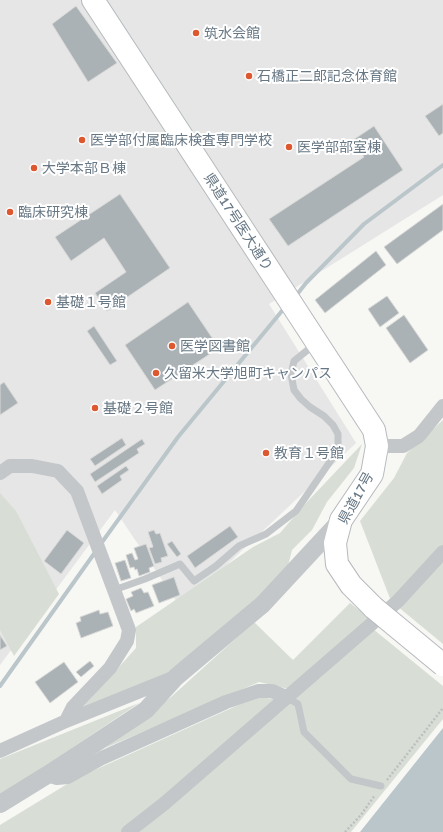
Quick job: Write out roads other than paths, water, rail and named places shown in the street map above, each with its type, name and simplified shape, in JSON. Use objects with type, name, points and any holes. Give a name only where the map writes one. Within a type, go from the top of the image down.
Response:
[{"type":"main road","name":"県道17号医大通り","points":[[93,0],[374,430],[377,446]]},
{"type":"main road","name":"県道17号","points":[[377,446],[372,474],[341,520],[335,542],[336,564],[351,585],[374,608],[443,665]]},
{"type":"street","points":[[377,446],[403,446],[418,436],[437,417],[443,406]]},
{"type":"street","points":[[0,473],[10,466],[32,466],[58,471],[77,491],[129,630],[127,641],[110,668],[73,707],[66,721]]},
{"type":"street","points":[[0,804],[146,710],[176,677],[263,604],[341,520]]},
{"type":"street","points":[[128,832],[194,777],[398,600],[443,552]]},
{"type":"street","points":[[0,751],[66,721],[176,677]]},
{"type":"street","points":[[47,775],[57,778],[68,776],[102,758],[226,702],[258,691],[272,691],[286,697]]},
{"type":"lane","points":[[114,590],[180,564],[194,581],[216,566],[239,546],[266,534],[296,511],[338,450],[338,434],[333,425],[324,416],[301,399],[294,390],[291,374],[294,361],[317,343]]},
{"type":"lane","points":[[286,697],[298,704],[304,732],[351,779],[381,786]]},
{"type":"waterway","points":[[295,297],[306,283],[364,224],[443,165]]},
{"type":"waterway","points":[[100,545],[178,437],[286,306]]},
{"type":"waterway","points":[[0,686],[96,551]]},
{"type":"place","name":"筑水会館","points":[[196,33]]},
{"type":"place","name":"石橋正二郎記念体育館","points":[[249,76]]},
{"type":"place","name":"医学部付属臨床検査専門学校","points":[[82,140]]},
{"type":"place","name":"医学部部室棟","points":[[289,147]]},
{"type":"place","name":"大学本部Ｂ棟","points":[[34,168]]},
{"type":"place","name":"臨床研究棟","points":[[10,212]]},
{"type":"place","name":"基礎１号館","points":[[48,302]]},
{"type":"place","name":"医学図書館","points":[[172,346]]},
{"type":"place","name":"久留米大学旭町キャンパス","points":[[156,373]]},
{"type":"place","name":"基礎２号館","points":[[95,408]]},
{"type":"place","name":"教育１号館","points":[[266,453]]}]
